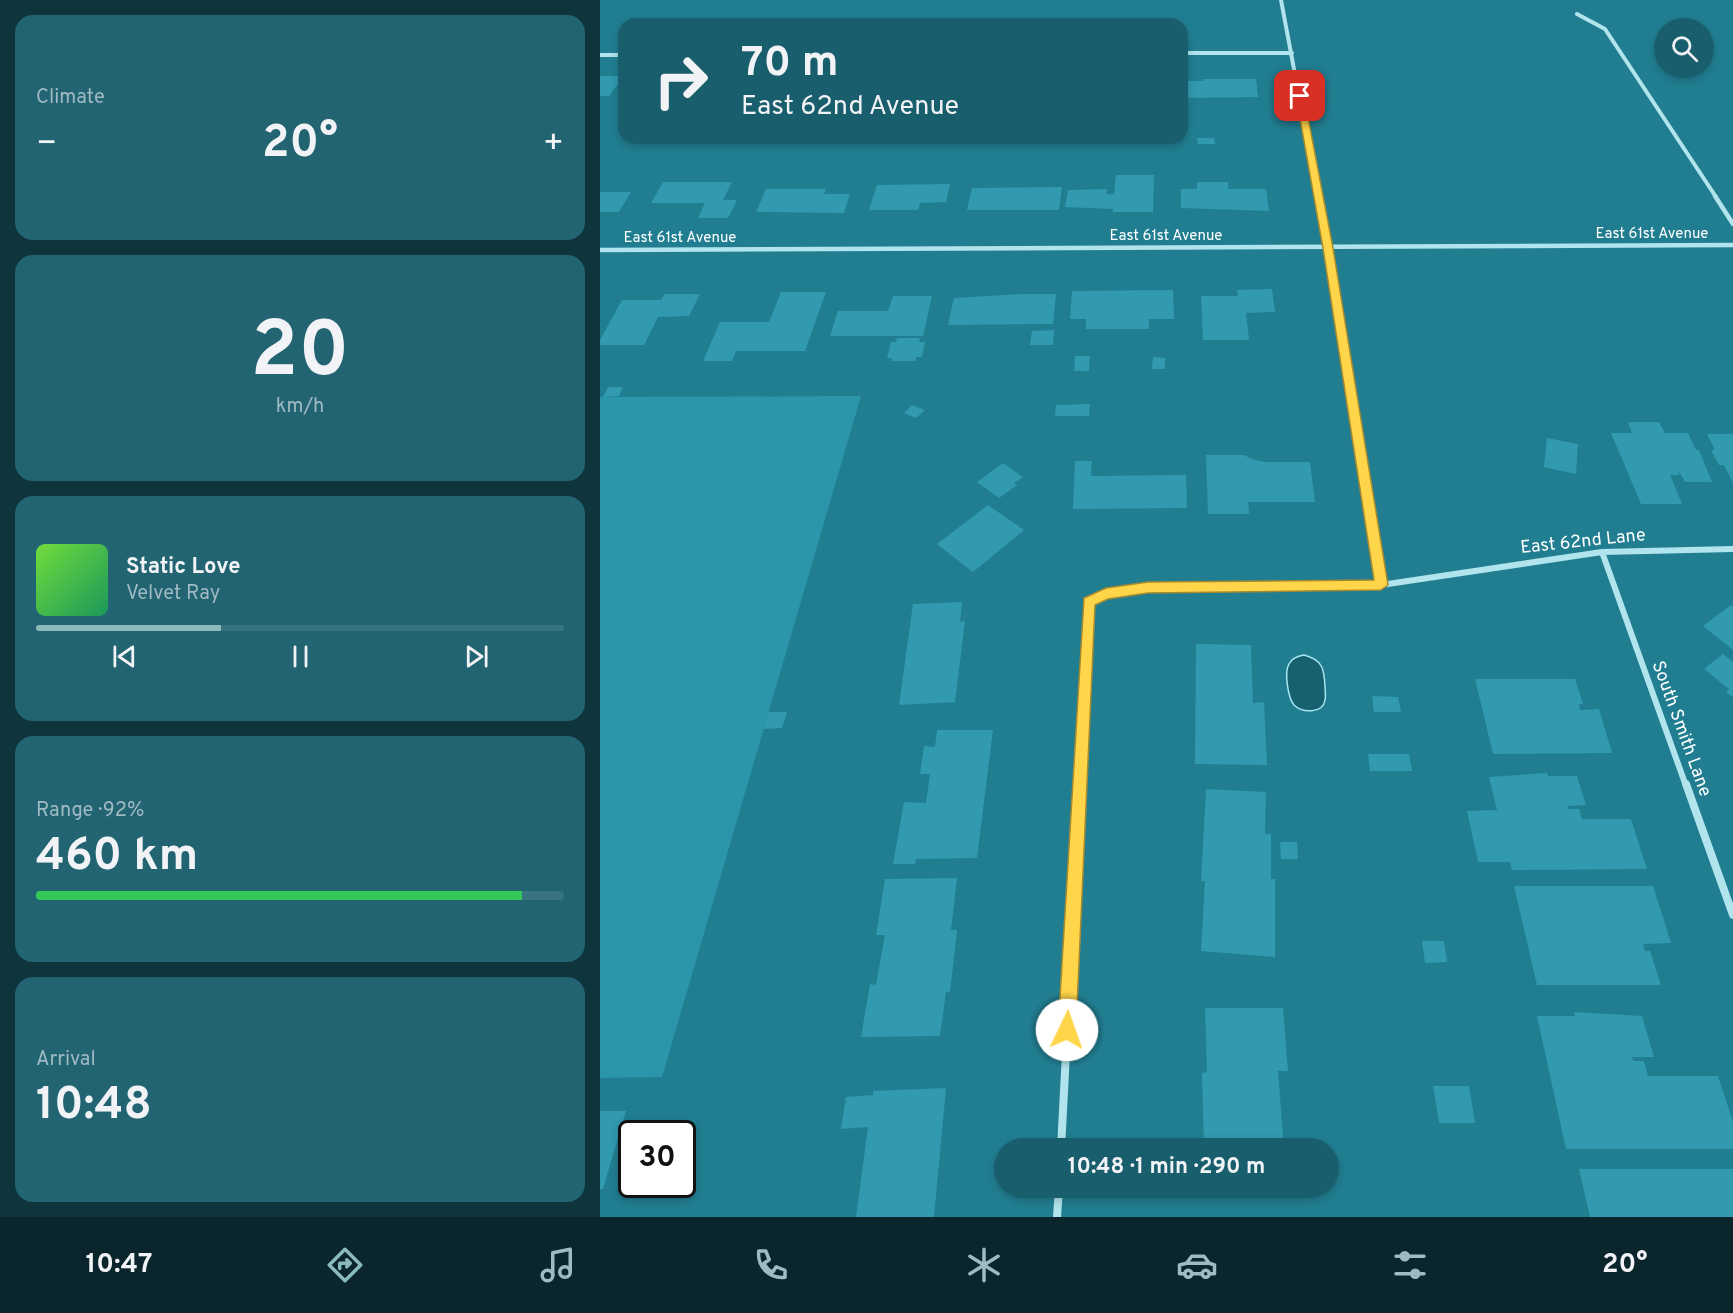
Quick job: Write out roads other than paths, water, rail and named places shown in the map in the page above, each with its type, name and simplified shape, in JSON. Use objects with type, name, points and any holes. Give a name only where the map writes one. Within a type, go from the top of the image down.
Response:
[{"type":"street","points":[[1281,0],[1328,248],[1381,585]]},
{"type":"street","points":[[1577,14],[1605,29],[1733,224]]},
{"type":"street","points":[[1188,53],[1292,53]]},
{"type":"street","points":[[600,55],[618,55]]},
{"type":"street","name":"East 61st Avenue","points":[[600,250],[1733,245]]},
{"type":"street","name":"East 62nd Lane","points":[[1061,1138],[1089,602],[1106,594],[1148,587],[1381,585],[1602,552],[1733,549]]},
{"type":"street","name":"South Smith Lane","points":[[1602,552],[1733,915]]},
{"type":"street","points":[[1057,1217],[1058,1198]]}]
